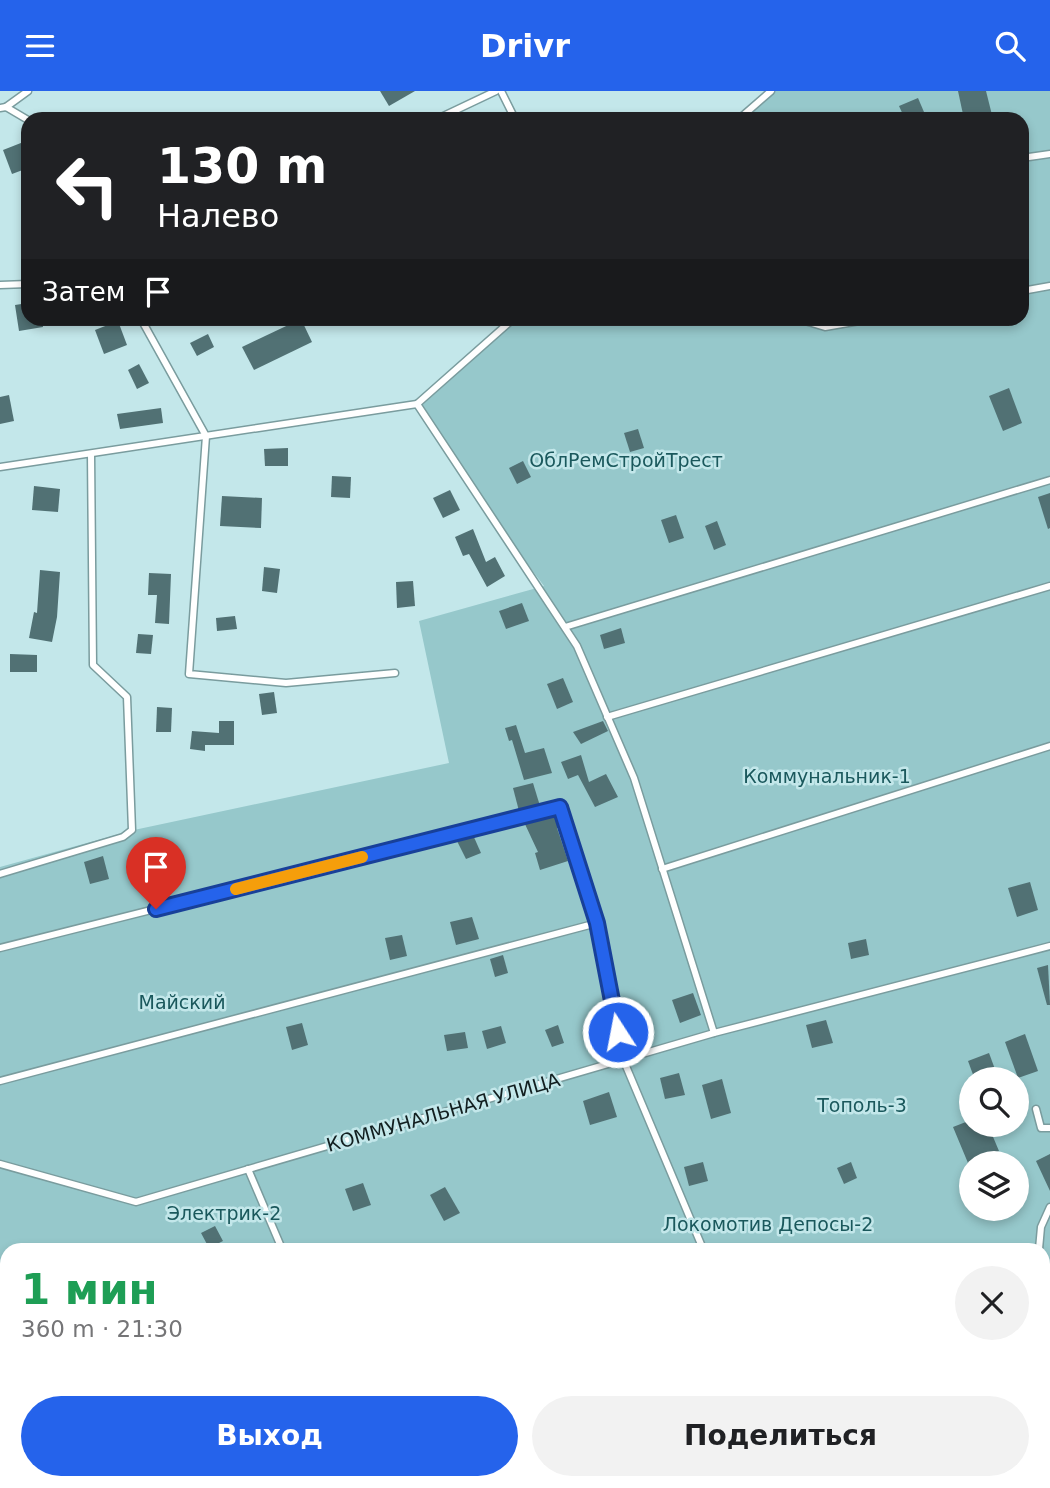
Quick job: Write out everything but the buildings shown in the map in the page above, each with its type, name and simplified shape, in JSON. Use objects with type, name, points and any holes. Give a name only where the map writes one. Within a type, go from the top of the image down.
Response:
[{"type":"lane","points":[[3,108],[28,91]]},
{"type":"lane","points":[[452,112],[496,91]]},
{"type":"lane","points":[[501,91],[512,112]]},
{"type":"lane","points":[[747,112],[771,91]]},
{"type":"lane","points":[[3,108],[21,117]]},
{"type":"lane","points":[[1029,157],[1050,154]]},
{"type":"lane","points":[[0,285],[21,284]]},
{"type":"lane","points":[[1029,290],[1050,286]]},
{"type":"lane","points":[[145,326],[206,436],[189,674],[286,683],[395,673]]},
{"type":"lane","points":[[0,467],[417,404],[505,326]]},
{"type":"lane","points":[[417,404],[578,646],[634,778],[714,1033]]},
{"type":"lane","points":[[0,874],[123,837],[132,830],[127,698],[93,665],[91,454]]},
{"type":"lane","points":[[565,627],[1050,480]]},
{"type":"lane","points":[[607,717],[1050,586]]},
{"type":"lane","points":[[662,869],[1050,746]]},
{"type":"lane","points":[[0,949],[560,807],[597,923],[623,1059],[700,1243]]},
{"type":"lane","points":[[0,1081],[597,923]]},
{"type":"lane","name":"КОММУНАЛЬНАЯ УЛИЦА","points":[[0,1164],[136,1202],[714,1033],[1050,946]]},
{"type":"lane","points":[[1036,1109],[1041,1128],[1050,1128]]},
{"type":"lane","points":[[248,1169],[279,1243]]},
{"type":"lane","points":[[1040,1243],[1041,1227],[1050,1207]]},
{"type":"green space","points":[[771,91],[1050,91],[1050,1243],[0,1243],[0,867],[134,830],[449,763],[419,621],[544,586],[484,507],[417,404],[505,326],[1029,326],[1029,112],[747,112]]},
{"type":"slow traffic","points":[[236,889],[362,857]]},
{"type":"route","points":[[156,909],[560,807],[597,923],[618,1032]]},
{"type":"park label","name":"ОблРемСтройТрест","points":[[626,460]]},
{"type":"park label","name":"Коммунальник-1","points":[[827,776]]},
{"type":"park label","name":"Майский","points":[[182,1002]]},
{"type":"park label","name":"Тополь-3","points":[[862,1105]]},
{"type":"park label","name":"Электрик-2","points":[[224,1213]]},
{"type":"park label","name":"Локомотив Депосы-2","points":[[768,1224]]}]
